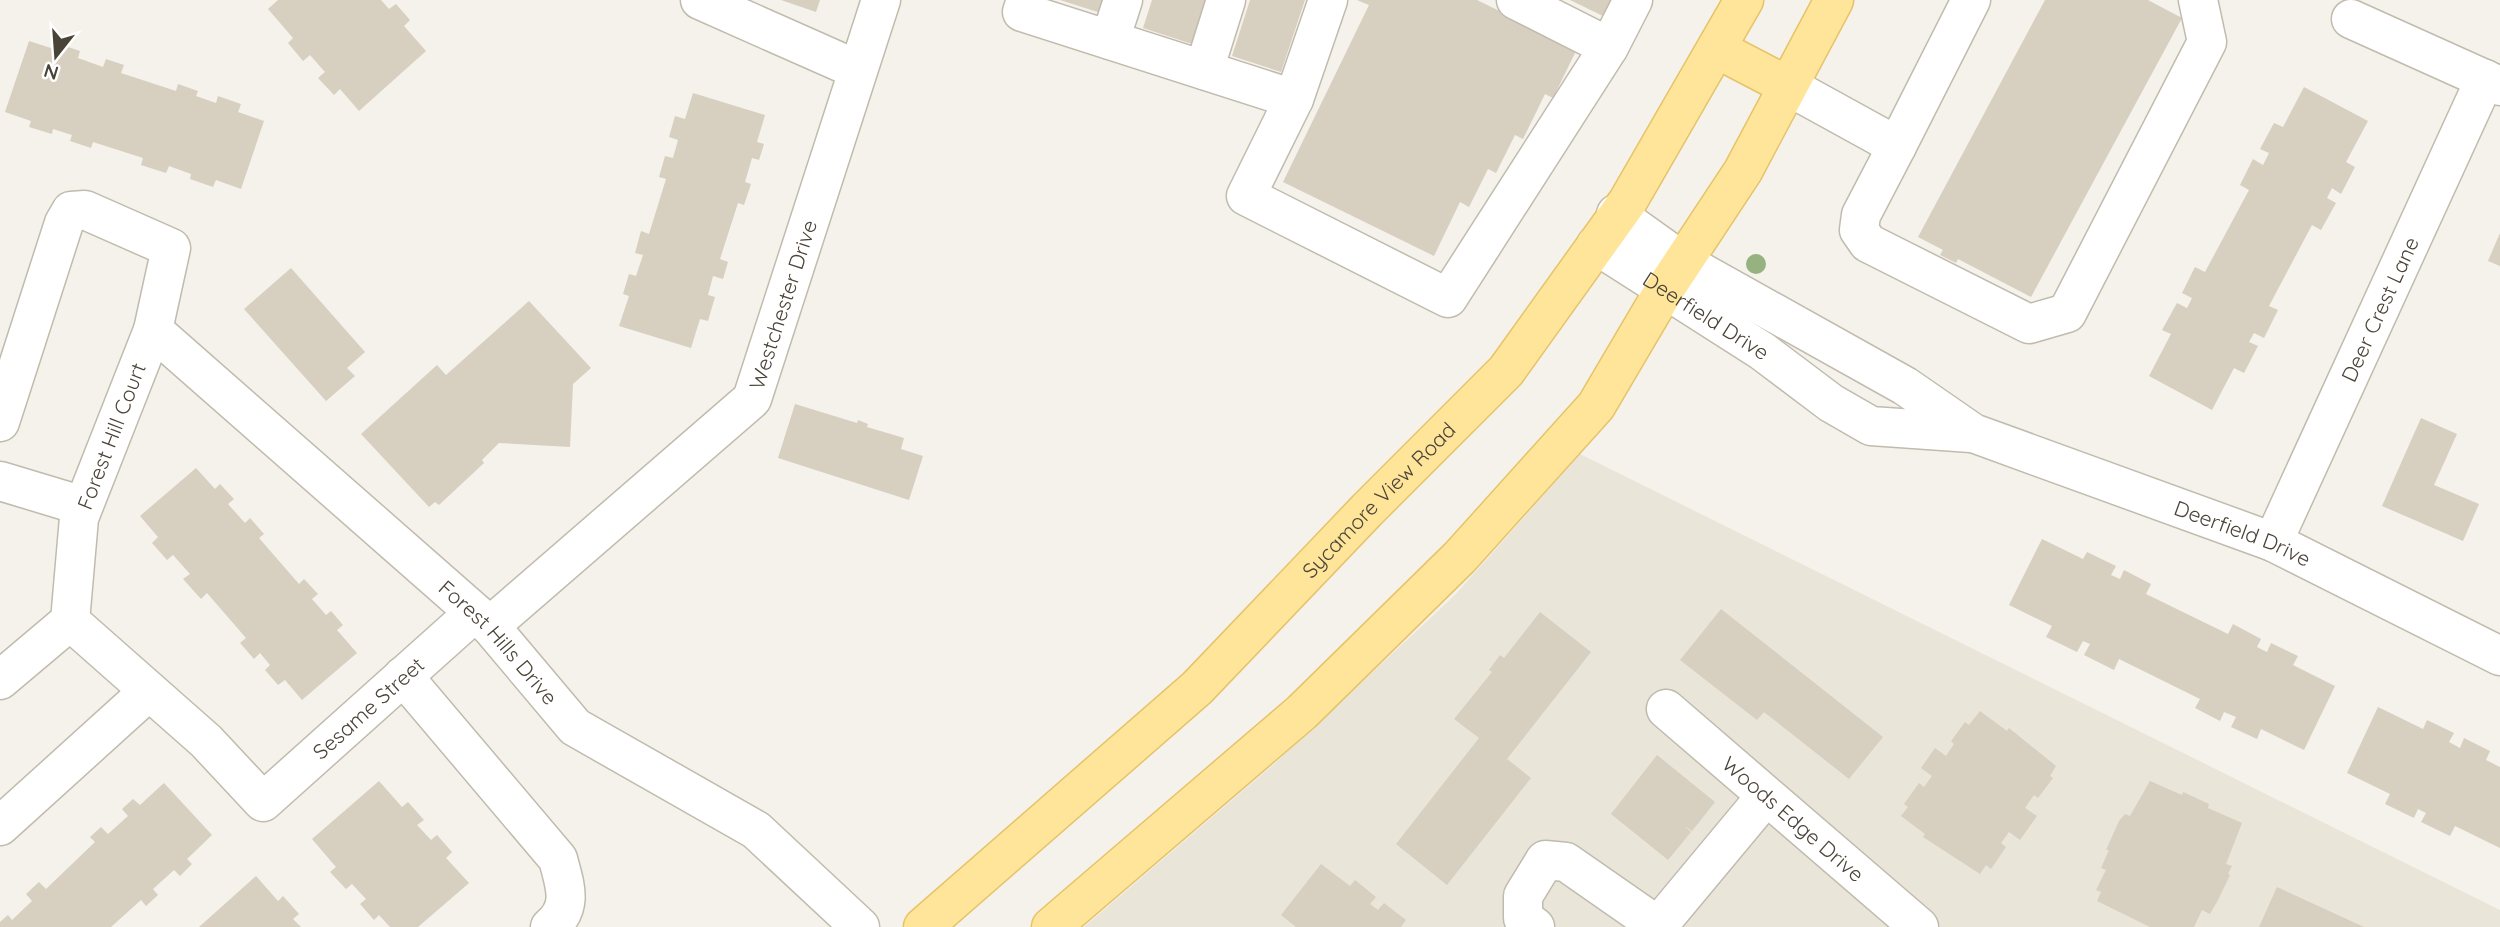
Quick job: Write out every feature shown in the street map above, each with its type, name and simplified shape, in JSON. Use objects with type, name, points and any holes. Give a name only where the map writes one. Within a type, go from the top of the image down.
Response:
[{"type":"main road","name":"Sycamore View Road","points":[[923,927],[1197,688],[1367,510],[1506,370],[1616,214],[1628,201],[1744,0]]},
{"type":"main road","points":[[1051,927],[1302,712],[1460,557],[1596,406],[1674,276],[1742,172],[1834,0]]},
{"type":"main road","points":[[1717,49],[1788,86]]},
{"type":"street","points":[[700,0],[858,70]]},
{"type":"street","name":"Westchester Drive","points":[[482,620],[752,399],[881,0]]},
{"type":"street","points":[[1026,0],[1022,12],[1294,99]]},
{"type":"street","points":[[1110,40],[1123,0]]},
{"type":"street","points":[[1204,70],[1226,0]]},
{"type":"street","points":[[1328,0],[1294,99],[1246,196],[1448,298],[1609,47],[1633,0]]},
{"type":"street","points":[[1516,0],[1609,47]]},
{"type":"street","points":[[1971,0],[1861,215],[1859,230],[1868,243],[2029,324],[2067,313],[2207,42],[2198,0]]},
{"type":"street","points":[[2351,19],[2493,82]]},
{"type":"street","name":"Deer Crest Lane","points":[[2273,542],[2493,82]]},
{"type":"street","points":[[1788,86],[1897,146]]},
{"type":"street","name":"Forest Hill Court","points":[[0,422],[64,223],[71,211],[85,210],[171,248],[153,330],[79,518],[70,621]]},
{"type":"street","name":"Deerfield Drive","points":[[1616,214],[1674,276],[1762,351],[1831,403],[1871,426],[1973,433]]},
{"type":"street","name":"Deerfield Drive","points":[[1595,245],[1674,276],[1905,386],[1973,433],[2273,542],[2500,656]]},
{"type":"street","name":"Forest Hills Drive","points":[[153,330],[482,620],[575,727],[756,830],[860,927]]},
{"type":"street","points":[[0,481],[83,506]]},
{"type":"street","name":"Sesame Street","points":[[149,691],[206,741],[263,802],[403,677],[482,620]]},
{"type":"street","points":[[0,680],[70,621],[149,691],[0,826]]},
{"type":"street","points":[[403,677],[558,859],[568,897],[561,917],[550,927]]},
{"type":"street","name":"Woods Edge Drive","points":[[1666,709],[1919,927]]},
{"type":"street","points":[[1535,927],[1523,918],[1523,896],[1545,860],[1566,862],[1657,926],[1766,796]]},
{"type":"shaded area","points":[[1580,454],[2500,910],[2500,927],[1084,927],[1274,764],[1455,595]]},
{"type":"building","points":[[278,0],[381,0],[389,9],[396,4],[410,20],[404,26],[426,51],[359,111],[340,89],[334,95],[318,78],[325,72],[310,55],[303,61],[288,43],[293,38],[268,9]]},
{"type":"building","points":[[781,0],[820,0],[816,12]]},
{"type":"building","points":[[1060,0],[1108,0],[1104,14]]},
{"type":"building","points":[[1152,0],[1207,0],[1192,44],[1143,28]]},
{"type":"building","points":[[1250,0],[1305,0],[1281,72],[1232,56]]},
{"type":"building","points":[[1357,0],[1477,0],[1577,49],[1553,98],[1545,94],[1523,139],[1515,135],[1496,173],[1488,169],[1469,207],[1460,202],[1434,256],[1283,182],[1369,5]]},
{"type":"building","points":[[1570,0],[1611,0],[1603,16]]},
{"type":"building","points":[[2045,0],[2148,0],[2182,18],[2031,297],[1958,259],[1956,263],[1940,255],[1943,250],[1918,237]]},
{"type":"building","points":[[29,41],[57,50],[59,44],[80,51],[78,58],[103,67],[106,59],[124,65],[121,73],[176,91],[178,84],[198,91],[196,96],[216,103],[218,96],[241,104],[238,112],[264,121],[241,189],[216,180],[213,187],[190,179],[191,174],[169,166],[166,173],[141,165],[143,158],[93,142],[91,148],[70,141],[72,135],[53,129],[52,134],[29,127],[31,121],[5,112]]},
{"type":"building","points":[[2304,87],[2368,121],[2346,162],[2355,167],[2341,194],[2332,188],[2327,198],[2336,203],[2321,230],[2312,225],[2269,306],[2278,310],[2264,338],[2254,333],[2249,342],[2258,346],[2244,373],[2234,368],[2212,410],[2149,376],[2171,334],[2162,330],[2177,303],[2187,308],[2192,298],[2182,293],[2195,267],[2205,272],[2249,190],[2240,185],[2253,159],[2263,165],[2269,153],[2260,149],[2274,123],[2283,127]]},
{"type":"building","points":[[693,93],[765,115],[757,142],[764,144],[759,160],[752,158],[745,182],[751,184],[744,205],[738,203],[720,259],[728,262],[723,279],[713,276],[708,295],[715,297],[708,321],[700,319],[691,348],[619,326],[629,296],[623,294],[629,274],[636,276],[643,255],[635,253],[641,231],[649,234],[666,179],[659,177],[665,156],[673,158],[678,140],[669,137],[675,116],[685,119]]},
{"type":"building","points":[[2500,233],[2500,266],[2488,261]]},
{"type":"building","points":[[291,268],[365,352],[347,368],[355,376],[326,401],[244,309]]},
{"type":"building","points":[[529,301],[591,368],[573,384],[570,447],[499,443],[482,460],[484,463],[439,505],[435,502],[429,507],[361,434],[437,365],[446,375]]},
{"type":"building","points":[[795,404],[857,423],[858,420],[868,424],[867,427],[904,438],[901,449],[923,456],[909,500],[778,458]]},
{"type":"building","points":[[2421,418],[2457,434],[2434,485],[2479,504],[2463,541],[2382,506]]},
{"type":"building","points":[[196,468],[215,489],[220,484],[234,499],[228,504],[245,523],[250,518],[264,534],[259,538],[299,584],[304,579],[318,594],[312,599],[326,615],[331,611],[343,625],[337,630],[357,653],[302,700],[285,680],[278,685],[265,670],[270,665],[260,653],[254,659],[240,643],[246,638],[207,593],[201,599],[183,579],[190,574],[173,555],[167,560],[152,543],[158,537],[140,516]]},
{"type":"building","points":[[2042,539],[2083,559],[2087,552],[2116,566],[2111,575],[2120,579],[2124,570],[2151,584],[2146,594],[2228,634],[2233,624],[2261,639],[2257,647],[2267,652],[2271,643],[2298,656],[2293,665],[2335,686],[2304,750],[2261,729],[2257,739],[2231,727],[2236,717],[2224,712],[2220,721],[2195,708],[2200,699],[2119,659],[2114,670],[2084,655],[2090,644],[2083,641],[2077,652],[2046,637],[2052,626],[2009,605]]},
{"type":"building","points":[[1721,609],[1883,737],[1849,779],[1764,712],[1757,720],[1680,660]]},
{"type":"building","points":[[1540,612],[1591,652],[1507,759],[1531,778],[1447,885],[1396,844],[1479,738],[1454,719],[1492,672],[1489,670],[1500,655],[1504,658]]},
{"type":"building","points":[[2378,707],[2423,729],[2427,720],[2454,733],[2449,742],[2460,748],[2464,738],[2490,751],[2486,760],[2500,767],[2500,848],[2455,826],[2450,836],[2421,822],[2426,813],[2418,809],[2414,818],[2385,804],[2390,794],[2347,773]]},
{"type":"building","points":[[1980,711],[2007,731],[2009,728],[2056,766],[2050,776],[2053,778],[2038,798],[2034,795],[2025,808],[2037,816],[2020,840],[2009,832],[2001,843],[2006,847],[1991,869],[1986,865],[1980,874],[1923,837],[1925,834],[1901,816],[1908,807],[1904,804],[1919,783],[1924,787],[1932,776],[1921,768],[1935,748],[1946,756],[1954,744],[1951,741],[1965,722],[1969,725]]},
{"type":"building","points":[[1657,755],[1715,802],[1692,831],[1684,826],[1691,832],[1668,860],[1611,814]]},
{"type":"building","points":[[379,781],[402,807],[408,802],[424,820],[417,825],[431,840],[437,835],[452,852],[446,858],[469,883],[418,927],[390,927],[379,915],[374,920],[360,904],[366,899],[352,884],[346,889],[330,872],[336,867],[312,839]]},
{"type":"building","points":[[2150,781],[2182,795],[2183,792],[2209,804],[2208,808],[2242,823],[2226,864],[2232,866],[2228,874],[2230,875],[2210,914],[2202,910],[2194,927],[2150,927],[2097,901],[2101,892],[2096,890],[2106,870],[2101,868],[2109,850],[2106,850],[2119,821],[2125,814],[2130,816]]},
{"type":"building","points":[[164,783],[212,835],[187,859],[192,864],[180,876],[174,870],[153,889],[158,895],[146,906],[141,900],[111,927],[0,927],[0,922],[8,915],[12,920],[32,901],[26,894],[39,882],[46,889],[95,842],[90,837],[101,827],[108,834],[128,816],[122,809],[133,799],[140,805]]},
{"type":"building","points":[[1321,864],[1350,886],[1355,880],[1376,897],[1370,904],[1378,910],[1384,903],[1406,920],[1401,927],[1296,927],[1281,915]]},
{"type":"building","points":[[256,876],[278,901],[283,896],[299,914],[293,919],[301,927],[199,927]]},
{"type":"building","points":[[2277,887],[2364,927],[2259,927]]}]
